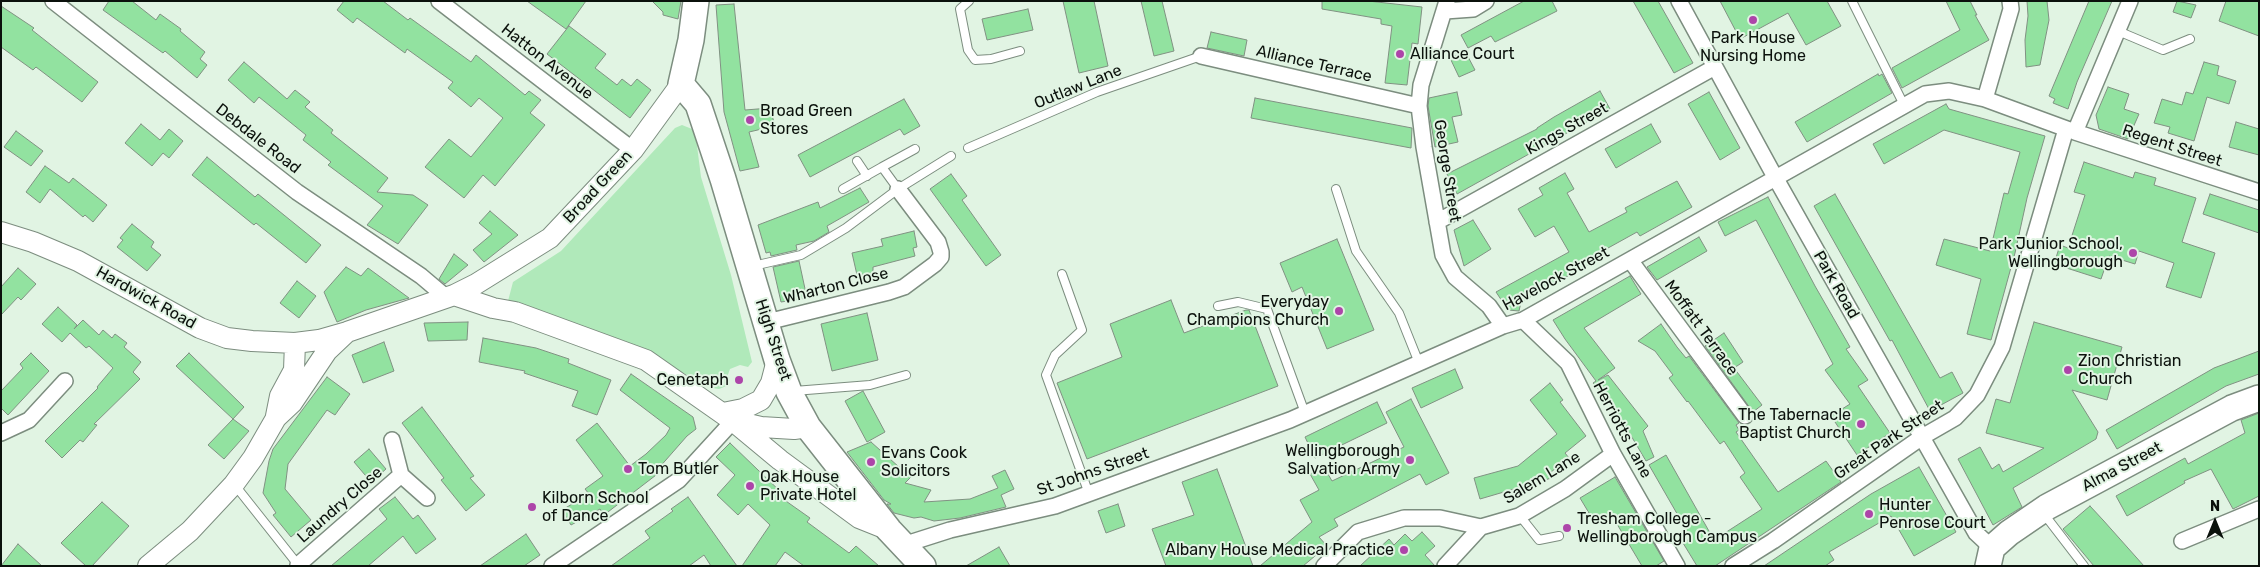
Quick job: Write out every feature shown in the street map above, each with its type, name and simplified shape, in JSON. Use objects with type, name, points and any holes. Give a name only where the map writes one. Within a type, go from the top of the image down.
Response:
[{"type":"main road","points":[[681,84],[691,40],[696,1]]},
{"type":"main road","name":"High Street","points":[[681,84],[698,104],[724,179],[748,267],[767,322],[777,360],[790,392],[808,427],[896,538],[923,566]]},
{"type":"main road","name":"Alma Street","points":[[1990,557],[2008,533],[2041,511],[2232,408],[2259,398]]},
{"type":"street","name":"Debdale Road","points":[[53,1],[297,192],[450,296]]},
{"type":"street","name":"Hatton Avenue","points":[[439,1],[633,150]]},
{"type":"street","points":[[1446,6],[1473,9],[1486,1]]},
{"type":"street","name":"Park Road","points":[[1679,1],[1775,177],[1990,557]]},
{"type":"street","points":[[1985,98],[2011,9],[2010,1]]},
{"type":"street","name":"Great Park Street","points":[[1734,566],[1922,437],[1955,418],[1977,395],[2002,347],[2070,131],[2118,31],[2130,1]]},
{"type":"street","name":"George Street","points":[[1446,6],[1421,85],[1419,106],[1437,222],[1443,255],[1455,277],[1489,306],[1503,326]]},
{"type":"street","name":"Alliance Terrace","points":[[1201,56],[1419,106]]},
{"type":"street","name":"Kings Street","points":[[1437,222],[1715,67]]},
{"type":"street","name":"Broad Green","points":[[295,343],[320,340],[347,332],[450,296],[550,238],[633,150],[681,84]]},
{"type":"street","name":"Regent Street","points":[[1904,105],[1925,94],[1949,91],[1985,98],[2070,131],[2259,192]]},
{"type":"street","name":"Havelock Street","points":[[1290,420],[1503,326],[1523,320],[1904,105]]},
{"type":"street","name":"Wharton Close","points":[[767,322],[904,287],[935,264],[941,257],[938,242],[898,188]]},
{"type":"street","name":"Hardwick Road","points":[[1,232],[33,242],[78,261],[209,331],[227,338],[295,343]]},
{"type":"street","name":"Moffatt Terrace","points":[[1630,260],[1745,416]]},
{"type":"street","points":[[496,271],[494,285],[498,296],[516,312]]},
{"type":"street","points":[[450,296],[493,308],[516,312],[646,360],[728,417],[780,460],[859,518],[896,538]]},
{"type":"street","name":"Herriotts Lane","points":[[1523,320],[1568,364],[1613,454],[1677,566]]},
{"type":"street","points":[[148,566],[165,554],[190,531],[234,484],[253,458],[276,418],[292,403],[327,351],[347,332]]},
{"type":"street","points":[[276,418],[280,396],[294,370],[295,343]]},
{"type":"street","points":[[552,566],[679,480],[728,417],[761,400],[771,383],[777,360]]},
{"type":"street","points":[[1,433],[29,420],[65,381]]},
{"type":"street","points":[[728,417],[761,427],[794,429],[808,427]]},
{"type":"street","name":"St Johns Street","points":[[896,538],[950,530],[1055,506],[1290,420]]},
{"type":"street","points":[[392,440],[402,475]]},
{"type":"street","name":"Salem Lane","points":[[1324,566],[1358,532],[1404,518],[1440,518],[1481,527],[1520,516],[1565,489],[1613,454]]},
{"type":"street","name":"Laundry Close","points":[[298,566],[402,475],[427,498]]},
{"type":"street","points":[[2182,541],[2259,509]]},
{"type":"street","points":[[1445,566],[1481,527]]},
{"type":"lane","points":[[969,1],[960,10],[968,50],[975,60],[991,59],[1020,51]]},
{"type":"lane","points":[[1852,1],[1904,105]]},
{"type":"lane","points":[[2118,31],[2163,50],[2190,39]]},
{"type":"lane","name":"Outlaw Lane","points":[[968,148],[1097,92],[1201,56]]},
{"type":"lane","points":[[843,189],[915,149]]},
{"type":"lane","points":[[748,267],[801,255],[846,228],[898,188],[950,156]]},
{"type":"lane","points":[[857,161],[866,176]]},
{"type":"lane","points":[[882,167],[898,188]]},
{"type":"lane","points":[[1336,189],[1356,251],[1399,313],[1420,363]]},
{"type":"lane","points":[[1062,274],[1082,330],[1055,355],[1046,375],[1089,494]]},
{"type":"lane","points":[[1218,306],[1238,302],[1268,309],[1305,413]]},
{"type":"lane","points":[[790,392],[870,385],[906,375]]},
{"type":"lane","points":[[234,484],[298,566]]},
{"type":"lane","points":[[2041,511],[2084,566]]},
{"type":"lane","points":[[1520,516],[1539,540],[1559,536]]},
{"type":"green space","points":[[682,125],[692,129],[696,138],[701,177],[731,275],[752,362],[748,367],[740,365],[730,369],[726,380],[729,385],[719,389],[712,388],[639,350],[508,301],[513,282],[561,251],[675,128]]},
{"type":"building","points":[[109,1],[132,1],[156,20],[160,14],[181,29],[180,31],[205,52],[200,59],[207,65],[197,78],[165,51],[163,53],[103,10]]},
{"type":"building","points":[[344,1],[383,1],[471,62],[476,55],[525,95],[529,91],[541,100],[530,113],[545,125],[495,186],[483,175],[464,198],[425,167],[449,139],[471,157],[503,118],[479,98],[471,107],[448,88],[453,82],[407,49],[405,53],[357,18],[353,23],[337,10]]},
{"type":"building","points":[[527,1],[586,1],[566,29]]},
{"type":"building","points":[[652,1],[681,1],[678,19],[663,15],[663,12]]},
{"type":"building","points":[[1063,1],[1094,1],[1108,66],[1079,73]]},
{"type":"building","points":[[1141,1],[1162,1],[1174,51],[1154,56]]},
{"type":"building","name":"Alliance Court","points":[[1322,1],[1368,1],[1422,7],[1418,44],[1412,43],[1407,85],[1385,83],[1392,26],[1381,24],[1381,19],[1322,9]]},
{"type":"building","points":[[1524,1],[1552,1],[1557,11],[1495,42],[1491,36],[1468,48],[1461,35]]},
{"type":"building","points":[[1633,1],[1658,1],[1693,63],[1674,73]]},
{"type":"building","name":"Park House Nursing Home","points":[[1720,1],[1827,1],[1841,26],[1806,45],[1788,13],[1740,39]]},
{"type":"building","points":[[1946,1],[1970,1],[1977,15],[1975,15],[1989,40],[1902,88],[1892,68],[1960,30]]},
{"type":"building","points":[[2027,1],[2047,1],[2049,20],[2040,65],[2026,67],[2025,40],[2028,16]]},
{"type":"building","points":[[2089,1],[2112,1],[2077,82],[2068,109],[2053,103],[2055,99],[2049,96]]},
{"type":"building","points":[[2177,1],[2196,5],[2191,18],[2173,12]]},
{"type":"building","points":[[2226,1],[2259,1],[2259,36],[2219,21]]},
{"type":"building","points":[[734,4],[745,110],[770,108],[775,126],[749,132],[759,167],[740,171],[724,112],[716,5]]},
{"type":"building","points":[[1,6],[34,28],[32,30],[98,82],[82,102],[36,67],[33,70],[1,47]]},
{"type":"building","points":[[1028,9],[1033,30],[987,40],[982,19]]},
{"type":"building","points":[[569,26],[606,54],[595,68],[617,85],[622,79],[631,86],[637,79],[651,90],[630,118],[547,54]]},
{"type":"building","points":[[1211,32],[1247,40],[1244,56],[1207,48]]},
{"type":"building","points":[[1465,51],[1475,70],[1459,77],[1450,58]]},
{"type":"building","points":[[244,62],[287,99],[295,90],[310,102],[305,107],[333,130],[331,133],[388,178],[377,192],[413,195],[428,205],[398,244],[367,225],[383,206],[328,165],[331,162],[303,140],[306,135],[259,97],[254,103],[228,80]]},
{"type":"building","points":[[2204,62],[2219,66],[2217,75],[2236,81],[2229,104],[2207,97],[2194,141],[2168,133],[2170,127],[2154,123],[2162,99],[2182,105],[2186,92],[2193,94]]},
{"type":"building","points":[[1878,74],[1879,76],[1882,74],[1892,93],[1807,142],[1795,122]]},
{"type":"building","points":[[2108,87],[2129,94],[2124,109],[2139,114],[2128,139],[2099,129],[2096,115]]},
{"type":"building","points":[[1600,91],[1610,109],[1457,194],[1447,174],[1537,129]]},
{"type":"building","points":[[1457,92],[1462,115],[1452,117],[1458,142],[1435,147],[1428,106],[1429,98]]},
{"type":"building","points":[[1709,92],[1740,148],[1720,160],[1688,104]]},
{"type":"building","points":[[1255,98],[1412,128],[1411,148],[1251,118]]},
{"type":"building","points":[[904,99],[920,126],[904,135],[900,129],[810,177],[798,155]]},
{"type":"building","points":[[1946,104],[1949,109],[2045,136],[2027,198],[2015,253],[1991,340],[1967,334],[1981,279],[1936,265],[1944,239],[1990,251],[2004,193],[2008,194],[2020,152],[1944,130],[1884,164],[1873,144]]},
{"type":"building","points":[[2236,122],[2259,129],[2259,155],[2229,147]]},
{"type":"building","points":[[141,124],[160,140],[169,129],[183,141],[169,158],[163,153],[152,166],[125,143]]},
{"type":"building","points":[[1651,124],[1661,142],[1616,168],[1605,149]]},
{"type":"building","points":[[16,131],[43,151],[31,166],[4,147]]},
{"type":"building","points":[[207,157],[255,197],[258,194],[321,245],[306,263],[256,223],[254,225],[192,175]]},
{"type":"building","points":[[2084,162],[2133,178],[2135,172],[2156,178],[2154,185],[2196,198],[2182,242],[2215,253],[2201,298],[2166,287],[2174,263],[2139,251],[2135,264],[2109,256],[2101,279],[2054,264],[2060,245],[2068,248],[2085,195],[2074,192]]},
{"type":"building","points":[[45,166],[69,183],[73,178],[107,205],[93,222],[85,215],[83,217],[50,189],[40,203],[26,192]]},
{"type":"building","points":[[1565,173],[1574,189],[1567,193],[1589,232],[1627,212],[1625,208],[1677,181],[1692,207],[1640,236],[1637,232],[1590,258],[1593,262],[1521,302],[1519,311],[1508,310],[1496,292],[1569,252],[1554,226],[1535,237],[1518,209],[1543,195],[1539,188]]},
{"type":"building","points":[[951,174],[967,196],[962,200],[1001,255],[986,266],[930,189]]},
{"type":"building","points":[[860,188],[869,202],[827,226],[829,232],[814,241],[796,245],[797,250],[771,256],[770,252],[766,253],[758,225],[818,202],[820,208]]},
{"type":"building","points":[[1835,194],[1940,378],[1952,372],[1963,393],[1930,411],[1892,340],[1890,341],[1814,206]]},
{"type":"building","points":[[2210,194],[2259,210],[2259,233],[2203,214]]},
{"type":"building","points":[[1768,197],[1850,347],[1846,349],[1868,380],[1858,386],[1890,433],[1857,455],[1831,416],[1850,404],[1825,370],[1833,364],[1756,220],[1725,236],[1718,222]]},
{"type":"building","points":[[490,211],[518,235],[484,262],[473,250],[492,234],[479,223]]},
{"type":"building","points":[[1473,220],[1491,249],[1464,266],[1454,230]]},
{"type":"building","points":[[132,224],[154,242],[151,247],[161,255],[147,271],[117,247],[123,240],[120,238]]},
{"type":"building","points":[[914,231],[917,247],[913,248],[915,256],[873,267],[873,273],[857,275],[852,253],[883,246],[881,239]]},
{"type":"building","points":[[1699,237],[1707,251],[1657,280],[1647,267]]},
{"type":"building","name":"Everyday Champions Church","points":[[1337,239],[1374,330],[1327,349],[1302,287],[1292,292],[1280,263]]},
{"type":"building","points":[[454,254],[468,265],[445,284],[439,279]]},
{"type":"building","points":[[799,261],[807,298],[781,302],[773,267]]},
{"type":"building","points":[[346,267],[361,276],[368,268],[409,298],[366,310],[337,322],[324,292]]},
{"type":"building","points":[[18,268],[36,284],[21,300],[18,297],[1,315],[1,287]]},
{"type":"building","points":[[1630,276],[1641,294],[1584,328],[1615,368],[1598,380],[1608,375],[1648,426],[1643,431],[1654,457],[1646,461],[1614,407],[1593,383],[1596,381],[1553,320]]},
{"type":"building","points":[[297,281],[316,296],[299,318],[280,303]]},
{"type":"building","points":[[1171,300],[1184,333],[1249,310],[1278,386],[1087,459],[1057,383],[1122,357],[1110,324]]},
{"type":"building","points":[[58,307],[77,325],[74,329],[83,320],[99,335],[103,330],[112,338],[115,334],[127,343],[124,347],[141,362],[133,372],[140,379],[94,424],[97,425],[83,442],[80,440],[62,458],[45,441],[98,388],[113,368],[89,346],[86,348],[70,333],[62,342],[42,324]]},
{"type":"building","points":[[867,313],[878,360],[832,371],[821,324]]},
{"type":"building","points":[[468,322],[467,340],[428,341],[424,323]]},
{"type":"building","points":[[2034,322],[2122,347],[2107,400],[2072,390],[2098,432],[2096,439],[2013,488],[2022,507],[1993,525],[1958,459],[1980,447],[1992,469],[1999,464],[2003,472],[2044,448],[1986,433],[1996,399],[2010,403]]},
{"type":"building","points":[[1661,324],[1686,358],[1689,356],[1739,423],[1736,425],[1739,430],[1736,432],[1778,492],[1826,461],[1841,482],[1715,566],[1697,566],[1683,543],[1691,538],[1649,465],[1666,455],[1714,540],[1762,509],[1740,477],[1745,473],[1724,441],[1720,444],[1687,402],[1669,378],[1673,375],[1655,351],[1638,341]]},
{"type":"building","points":[[1724,333],[1743,362],[1734,368],[1762,405],[1753,412],[1705,346]]},
{"type":"building","points":[[483,338],[536,348],[569,359],[568,363],[611,380],[597,415],[572,406],[578,391],[524,373],[525,371],[479,362]]},
{"type":"building","points":[[384,342],[394,371],[363,383],[352,355]]},
{"type":"building","points":[[2259,351],[2259,374],[2226,386],[2117,449],[2106,430],[2214,368]]},
{"type":"building","points":[[31,353],[49,371],[8,415],[1,408],[1,391],[23,368],[20,364]]},
{"type":"building","points":[[189,353],[244,407],[233,419],[176,366]]},
{"type":"building","points":[[1455,369],[1463,388],[1421,408],[1412,388]]},
{"type":"building","points":[[631,374],[693,417],[696,429],[687,436],[658,469],[660,472],[604,515],[600,509],[571,525],[562,510],[589,494],[585,489],[603,476],[576,440],[597,423],[630,466],[666,435],[670,428],[620,390]]},
{"type":"building","points":[[327,377],[350,394],[335,415],[327,410],[288,464],[285,489],[311,520],[291,537],[273,515],[276,513],[263,493],[269,461],[273,449]]},
{"type":"building","points":[[1550,383],[1563,400],[1560,402],[1586,436],[1565,453],[1569,458],[1551,472],[1555,477],[1480,499],[1474,478],[1518,466],[1557,434],[1530,400]]},
{"type":"building","points":[[863,391],[885,432],[867,442],[845,401]]},
{"type":"building","points":[[1411,399],[1449,473],[1426,485],[1420,474],[1334,519],[1338,526],[1319,537],[1327,546],[1303,566],[1260,566],[1312,522],[1300,500],[1319,490],[1310,474],[1324,467],[1332,481],[1404,447],[1386,412]]},
{"type":"building","points":[[1377,402],[1387,423],[1315,458],[1305,437]]},
{"type":"building","points":[[422,407],[474,476],[470,478],[485,495],[466,511],[441,480],[444,478],[402,423]]},
{"type":"building","points":[[2259,413],[2259,496],[2233,509],[2211,469],[2184,481],[2185,483],[2127,516],[2116,496],[2185,458],[2188,464],[2245,433],[2241,420]]},
{"type":"building","points":[[233,419],[249,431],[224,459],[208,445]]},
{"type":"building","points":[[871,442],[899,467],[901,465],[913,475],[905,483],[931,490],[924,502],[970,499],[998,488],[992,476],[1005,470],[1014,489],[1001,495],[1006,507],[960,518],[934,521],[894,513],[887,504],[891,504],[884,500],[847,452]]},
{"type":"building","points":[[730,443],[785,496],[783,499],[810,518],[807,522],[849,553],[856,546],[879,566],[804,566],[785,552],[775,566],[742,566],[770,525],[748,504],[738,515],[717,495],[735,475],[716,457]]},
{"type":"building","points":[[369,449],[386,469],[371,482],[354,462]]},
{"type":"building","name":"Hunter Penrose Court","points":[[1919,467],[1956,532],[1914,556],[1891,516],[1829,552],[1834,560],[1825,566],[1764,566],[1871,494]]},
{"type":"building","points":[[1217,469],[1253,566],[1166,566],[1152,529],[1194,515],[1182,482]]},
{"type":"building","points":[[1615,477],[1664,561],[1656,566],[1642,566],[1611,514],[1595,523],[1580,498]]},
{"type":"building","points":[[395,497],[413,519],[418,515],[436,539],[416,554],[403,536],[368,566],[331,566],[387,519],[379,509]]},
{"type":"building","points":[[688,497],[737,566],[711,566],[704,555],[689,566],[611,566],[650,538],[645,531],[673,511],[671,509]]},
{"type":"building","points":[[102,502],[129,526],[92,566],[86,566],[61,543]]},
{"type":"building","points":[[1118,504],[1125,526],[1106,533],[1098,511]]},
{"type":"building","points":[[2090,506],[2144,566],[2094,566],[2063,529]]},
{"type":"building","name":"Albany House Medical Practice","points":[[1422,532],[1435,546],[1425,555],[1435,566],[1360,566],[1389,539],[1394,545],[1405,534],[1412,541]]},
{"type":"building","points":[[526,534],[540,555],[524,566],[480,566]]},
{"type":"building","points":[[18,544],[42,566],[1,566]]},
{"type":"building","points":[[999,547],[1010,566],[966,566]]},
{"type":"place","name":"Park House Nursing Home","points":[[1753,20]]},
{"type":"place","name":"Alliance Court","points":[[1400,54]]},
{"type":"place","name":"Broad Green Stores","points":[[750,120]]},
{"type":"place","name":"Park Junior School, Wellingborough","points":[[2133,253]]},
{"type":"place","name":"Everyday Champions Church","points":[[1339,311]]},
{"type":"place","name":"Zion Christian Church","points":[[2068,370]]},
{"type":"place","name":"Cenetaph","points":[[739,380]]},
{"type":"place","name":"The Tabernacle Baptist Church","points":[[1861,424]]},
{"type":"place","name":"Wellingborough Salvation Army","points":[[1410,460]]},
{"type":"place","name":"Evans Cook Solicitors","points":[[871,462]]},
{"type":"place","name":"Tom Butler","points":[[628,469]]},
{"type":"place","name":"Oak House Private Hotel","points":[[750,486]]},
{"type":"place","name":"Kilborn School of Dance","points":[[532,507]]},
{"type":"place","name":"Hunter Penrose Court","points":[[1869,514]]},
{"type":"place","name":"Tresham College - Wellingborough Campus","points":[[1567,528]]},
{"type":"place","name":"Albany House Medical Practice","points":[[1404,550]]}]
